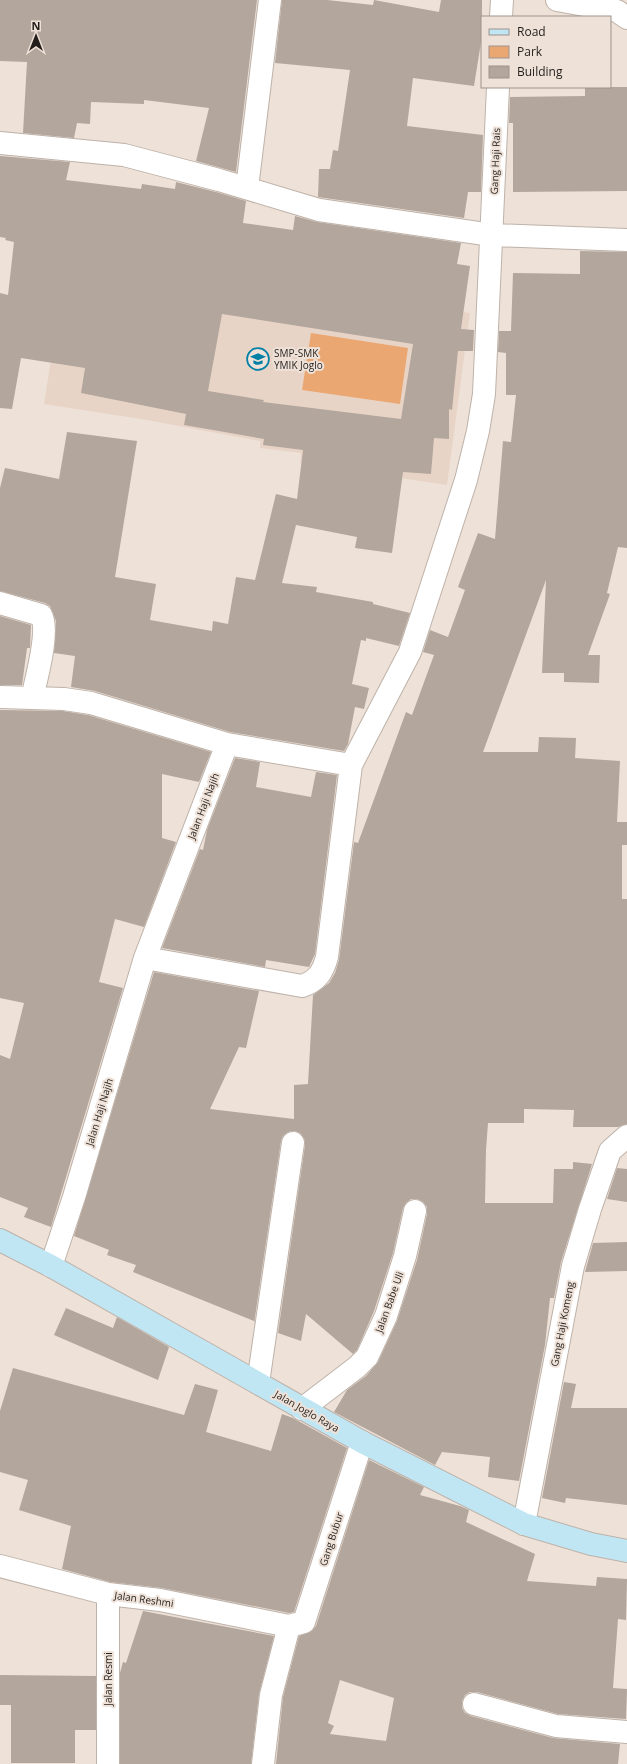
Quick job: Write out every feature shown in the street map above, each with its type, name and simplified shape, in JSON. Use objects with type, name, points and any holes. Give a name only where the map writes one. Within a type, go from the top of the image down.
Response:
[{"type":"main road","name":"Jalan Joglo Raya","points":[[0,1240],[51,1266],[362,1442],[524,1524],[591,1544],[627,1551]]},
{"type":"street","points":[[247,188],[270,0]]},
{"type":"street","points":[[501,16],[502,0]]},
{"type":"street","points":[[557,0],[617,11],[627,18]]},
{"type":"street","name":"Gang Haji Rais","points":[[351,765],[410,652],[466,480],[478,431],[484,394],[498,88]]},
{"type":"street","points":[[0,142],[124,155],[247,188],[319,210],[492,235],[627,240]]},
{"type":"street","points":[[0,603],[41,615],[44,620],[44,640],[32,698]]},
{"type":"street","points":[[0,697],[64,699],[91,704],[227,744],[351,765],[328,957],[324,969],[319,976],[310,984],[302,986],[145,958]]},
{"type":"street","name":"Jalan Haji Najih","points":[[51,1266],[76,1190],[145,958],[227,744]]},
{"type":"street","name":"Gang Haji Komeng","points":[[524,1524],[574,1266],[590,1209],[610,1150],[627,1136]]},
{"type":"street","points":[[258,1383],[293,1143]]},
{"type":"street","name":"Jalan Babe Uli","points":[[302,1409],[357,1367],[367,1357],[386,1316],[405,1256],[415,1211]]},
{"type":"street","name":"Gang Bubur","points":[[289,1626],[304,1622],[362,1442]]},
{"type":"street","name":"Jalan Reshmi","points":[[0,1566],[108,1594],[160,1600],[289,1626]]},
{"type":"street","name":"Jalan Resmi","points":[[108,1594],[108,1764]]},
{"type":"street","points":[[263,1764],[271,1695],[289,1626]]},
{"type":"street","points":[[474,1704],[556,1726],[627,1732]]},
{"type":"shaded area","name":"SMP-SMK YMIK Joglo","points":[[177,261],[470,313],[447,485],[300,463],[301,453],[260,448],[260,441],[147,420],[44,404],[65,270]]},
{"type":"green space","points":[[311,333],[408,348],[400,404],[302,390]]},
{"type":"building","points":[[0,0],[257,0],[236,172],[196,161],[209,108],[144,100],[144,104],[91,102],[90,124],[77,123],[74,138],[23,133],[27,62],[0,61]]},
{"type":"building","points":[[282,0],[327,0],[373,5],[374,0],[439,12],[441,0],[482,0],[481,42],[474,86],[413,78],[407,126],[483,135],[481,192],[468,192],[464,218],[318,197],[319,169],[330,169],[333,150],[338,151],[350,70],[275,63]]},
{"type":"building","points":[[627,87],[627,191],[513,192],[513,123],[509,123],[510,97],[585,96],[585,88]]},
{"type":"building","points":[[0,156],[70,162],[66,180],[141,189],[142,184],[175,189],[176,182],[216,192],[246,201],[243,223],[293,230],[295,216],[317,222],[461,243],[457,264],[470,266],[461,329],[474,330],[473,351],[458,351],[452,410],[449,409],[449,439],[434,438],[431,474],[403,472],[392,553],[355,548],[357,537],[296,525],[282,583],[317,587],[316,592],[373,602],[373,604],[410,613],[399,646],[366,638],[366,641],[361,640],[352,684],[369,688],[364,709],[355,707],[348,744],[344,751],[230,732],[95,691],[71,687],[75,656],[54,653],[56,621],[50,606],[45,603],[0,591],[0,488],[5,468],[59,479],[67,432],[137,441],[115,577],[156,584],[150,620],[212,631],[213,621],[228,624],[236,577],[255,580],[276,494],[297,499],[303,450],[263,445],[264,439],[184,425],[186,414],[81,393],[85,368],[21,358],[12,409],[0,408],[0,293],[8,295],[14,242],[0,237]],"holes":[[[222,314],[413,344],[401,419],[263,402],[264,400],[208,391]]]},
{"type":"building","points":[[580,251],[627,252],[627,548],[618,547],[607,593],[610,594],[588,655],[600,655],[599,683],[564,682],[564,673],[542,673],[546,580],[483,752],[538,752],[539,737],[576,738],[575,758],[620,761],[617,822],[627,822],[627,845],[622,845],[622,899],[627,899],[627,1124],[618,1127],[573,1127],[574,1110],[524,1109],[524,1123],[488,1123],[485,1203],[553,1203],[554,1169],[573,1169],[573,1162],[592,1164],[561,1262],[554,1298],[550,1298],[545,1345],[519,1481],[488,1477],[490,1457],[442,1452],[435,1465],[334,1412],[347,1390],[366,1376],[378,1362],[397,1321],[417,1260],[427,1214],[427,1207],[423,1202],[417,1199],[411,1199],[403,1208],[393,1253],[374,1311],[357,1350],[353,1354],[306,1314],[301,1341],[278,1333],[305,1145],[304,1138],[300,1133],[294,1131],[288,1132],[283,1136],[281,1141],[254,1324],[254,1321],[133,1272],[136,1265],[107,1255],[109,1250],[74,1236],[154,972],[259,991],[246,1048],[239,1047],[210,1109],[294,1119],[294,1085],[308,1084],[313,995],[329,983],[335,973],[339,960],[354,842],[358,843],[406,712],[412,715],[434,655],[423,652],[430,630],[448,637],[465,590],[458,587],[478,533],[495,539],[503,441],[511,442],[516,395],[506,395],[506,353],[498,352],[499,331],[511,331],[513,273],[580,274]]},
{"type":"building","points":[[0,616],[31,625],[30,648],[27,648],[22,685],[0,685]]},
{"type":"building","points":[[0,710],[63,711],[88,715],[211,752],[199,782],[162,774],[162,838],[176,842],[144,927],[115,919],[99,982],[123,988],[51,1227],[24,1217],[28,1208],[0,1197],[0,1055],[10,1059],[24,1003],[0,998]]},
{"type":"building","points":[[235,758],[260,762],[256,787],[311,797],[316,772],[337,775],[315,954],[309,967],[266,960],[265,967],[162,948],[200,849],[203,850],[207,830]]},
{"type":"building","points":[[617,1168],[627,1169],[627,1202],[607,1199]]},
{"type":"building","points":[[627,1242],[627,1271],[585,1272],[593,1243]]},
{"type":"building","points":[[66,1308],[113,1328],[117,1317],[169,1347],[158,1380],[54,1335]]},
{"type":"building","points":[[13,1368],[184,1415],[195,1384],[218,1390],[206,1432],[271,1451],[282,1414],[293,1418],[347,1448],[294,1612],[289,1613],[162,1588],[110,1582],[62,1569],[71,1526],[19,1510],[28,1480],[0,1472],[0,1411]]},
{"type":"building","points":[[564,1382],[576,1384],[571,1408],[627,1408],[627,1505],[566,1498],[565,1503],[542,1498]]},
{"type":"building","points":[[369,1460],[424,1487],[420,1495],[469,1510],[466,1522],[535,1554],[527,1581],[596,1586],[597,1577],[627,1579],[626,1620],[618,1619],[613,1688],[627,1689],[626,1719],[558,1714],[477,1692],[470,1692],[465,1695],[462,1701],[462,1708],[465,1713],[471,1716],[553,1738],[620,1744],[618,1764],[276,1764],[283,1697],[299,1636],[312,1631],[316,1626]],"holes":[[[340,1680],[394,1698],[386,1741],[330,1734],[334,1726],[328,1723]]]},
{"type":"building","points":[[143,1611],[274,1636],[259,1694],[251,1764],[120,1764],[120,1673],[123,1662],[126,1663]]},
{"type":"building","points":[[0,1675],[96,1676],[96,1730],[75,1730],[75,1763],[11,1763],[11,1705],[0,1705]]},
{"type":"place","name":"SMP-SMK YMIK Joglo","points":[[258,359]]}]
